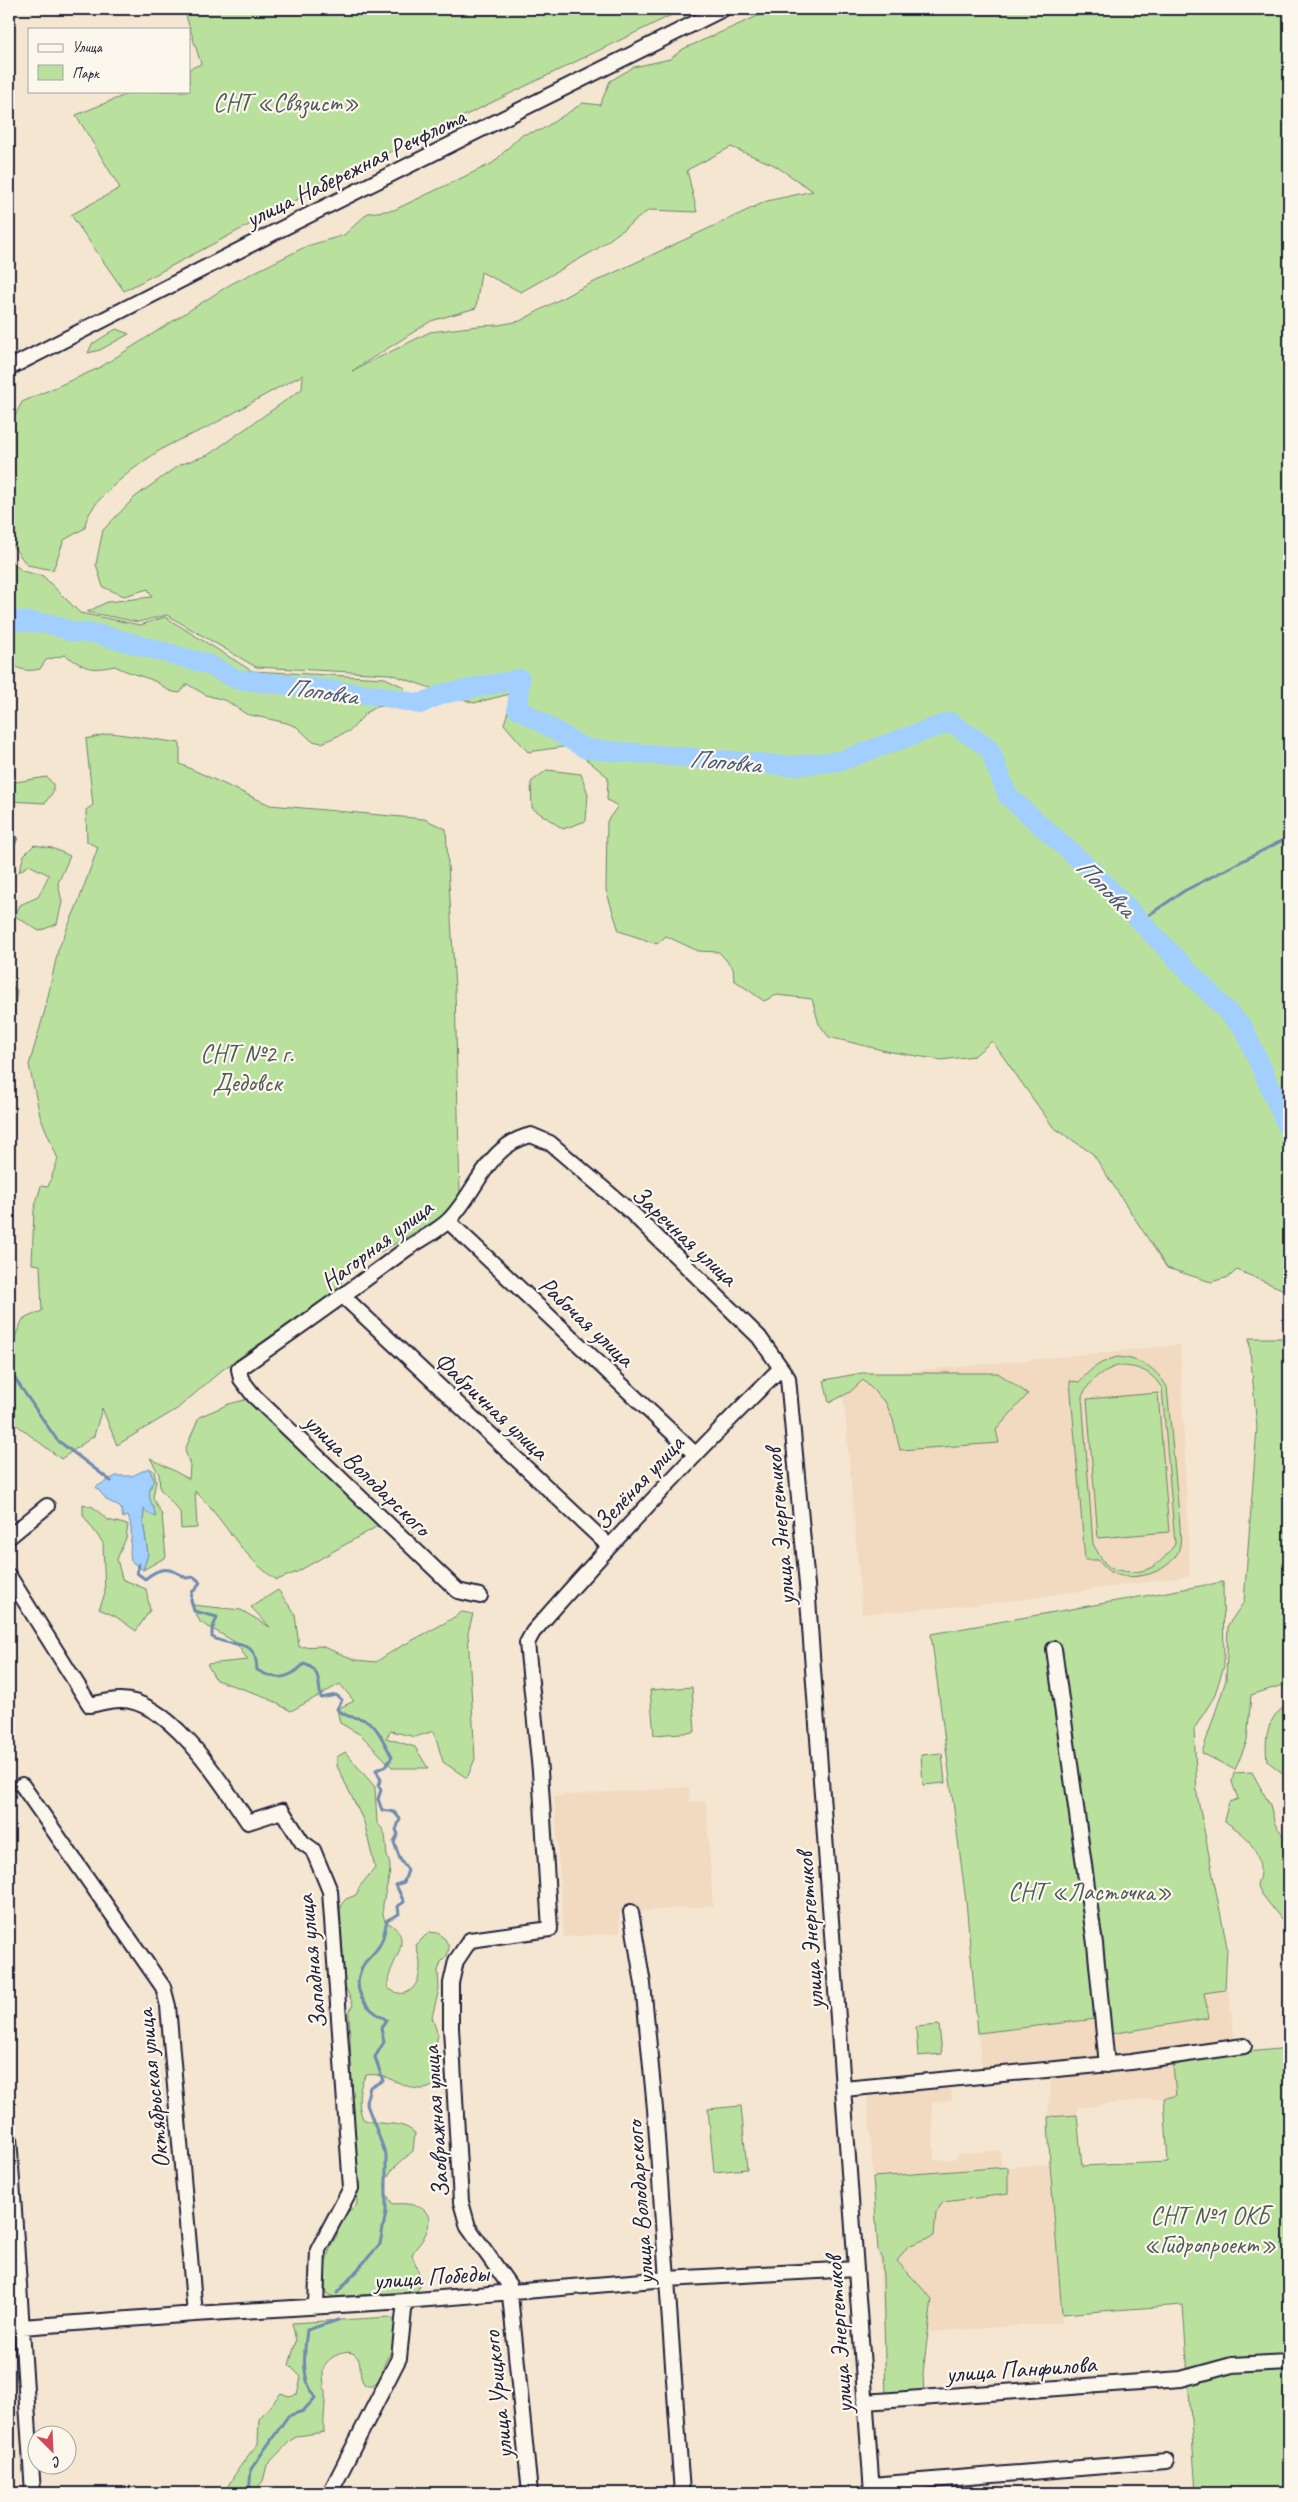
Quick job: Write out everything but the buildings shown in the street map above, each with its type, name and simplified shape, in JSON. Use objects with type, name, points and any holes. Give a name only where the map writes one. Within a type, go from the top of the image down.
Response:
[{"type":"street","name":"улица Набережная Речфлота","points":[[9,368],[275,232],[723,9]]},
{"type":"street","name":"Нагорная улица","points":[[239,1369],[344,1297],[448,1221],[473,1185],[501,1150],[515,1140],[531,1134],[550,1143]]},
{"type":"street","name":"Заречная улица","points":[[550,1143],[632,1213],[759,1337],[781,1368]]},
{"type":"street","name":"Рабочая улица","points":[[448,1221],[695,1454]]},
{"type":"street","name":"Фабричная улица","points":[[344,1297],[609,1546]]},
{"type":"street","name":"Зелёная улица","points":[[470,1940],[550,1929],[540,1771],[527,1643],[533,1632],[609,1546],[695,1454],[781,1368]]},
{"type":"street","name":"улица Энергетиков","points":[[781,1368],[788,1378],[791,1389],[872,2489]]},
{"type":"street","name":"улица Володарского","points":[[239,1369],[241,1379],[254,1396],[458,1591],[480,1596]]},
{"type":"street","points":[[9,1537],[46,1506]]},
{"type":"street","name":"Западная улица","points":[[9,1576],[90,1705],[121,1700],[142,1704],[172,1725],[201,1754],[248,1822],[282,1811],[302,1842],[313,1850],[330,1891],[352,2188],[318,2250],[316,2306]]},
{"type":"street","points":[[1054,1649],[1095,1944],[1107,2065]]},
{"type":"street","name":"Октябрьская улица","points":[[22,1784],[163,1987],[168,2006],[195,2314]]},
{"type":"street","name":"улица Володарского","points":[[631,1912],[643,1984],[650,2047],[682,2493]]},
{"type":"street","name":"Заовражная улица","points":[[470,1940],[456,1961],[451,1983],[451,2028],[461,2202],[468,2227],[509,2285],[509,2292]]},
{"type":"street","points":[[844,2090],[1107,2065],[1244,2046]]},
{"type":"street","points":[[9,2137],[15,2328],[33,2493]]},
{"type":"street","name":"улица Победы","points":[[15,2328],[195,2314],[405,2301],[667,2279],[856,2269]]},
{"type":"street","name":"улица Урицкого","points":[[509,2292],[530,2493]]},
{"type":"street","points":[[330,2493],[399,2358],[405,2301]]},
{"type":"street","name":"улица Панфилова","points":[[866,2402],[1180,2379],[1232,2365],[1289,2362]]},
{"type":"street","points":[[872,2489],[1166,2461]]},
{"type":"shaded area","points":[[1180,1345],[1190,1576],[988,1604],[862,1614],[842,1378]]},
{"type":"shaded area","points":[[689,1787],[690,1802],[706,1801],[713,1906],[619,1913],[620,1933],[564,1937],[554,1796]]},
{"type":"shaded area","points":[[1229,1989],[1235,2044],[982,2072],[978,2033],[1096,2019],[1099,2036],[1208,2018],[1204,1992]]},
{"type":"shaded area","points":[[1173,2066],[1176,2096],[1077,2108],[1077,2115],[1048,2117],[1051,2077]]},
{"type":"shaded area","points":[[951,2084],[952,2101],[932,2102],[934,2160],[957,2159],[957,2154],[1000,2150],[1002,2168],[1050,2164],[1062,2323],[884,2335],[867,2091]]},
{"type":"green space","name":"СНТ «Связист»","points":[[184,9],[711,9],[687,21],[682,10],[353,170],[124,291],[71,215],[120,188],[76,115],[133,92],[190,92],[190,69],[201,64]]},
{"type":"green space","points":[[780,9],[1289,9],[1289,379],[1282,389],[1289,392],[1289,1292],[1237,1270],[1229,1277],[1211,1282],[1167,1268],[1093,1154],[1053,1127],[992,1041],[974,1056],[941,1060],[886,1051],[829,1037],[819,1024],[812,999],[777,995],[764,1001],[734,980],[733,968],[719,952],[698,951],[666,936],[657,944],[619,931],[606,890],[607,821],[618,806],[607,800],[608,777],[570,746],[528,752],[504,724],[514,693],[474,703],[390,674],[256,667],[167,615],[138,622],[87,612],[107,602],[152,597],[148,589],[124,596],[103,587],[96,564],[103,530],[135,497],[179,465],[208,455],[302,389],[303,375],[212,425],[167,446],[131,471],[117,482],[94,506],[87,518],[85,528],[64,540],[53,570],[27,565],[9,541],[9,427],[22,402],[99,368],[231,284],[307,246],[344,235],[368,213],[394,210],[493,163],[521,135],[541,130],[583,103],[600,105],[610,81],[634,67],[670,59],[683,49],[760,15],[778,13]],"holes":[[[731,147],[774,165],[813,191],[767,201],[575,291],[520,321],[430,332],[352,371],[431,321],[476,308],[481,272],[521,292],[597,249],[649,210],[697,212],[687,170]]]},
{"type":"green space","points":[[116,329],[129,334],[100,350],[88,353],[92,344]]},
{"type":"green space","points":[[9,559],[22,571],[43,576],[80,613],[140,625],[165,617],[252,671],[385,678],[404,687],[406,697],[397,704],[376,707],[366,713],[351,730],[322,743],[312,741],[297,727],[246,714],[227,701],[206,695],[187,684],[180,693],[175,692],[152,680],[115,666],[88,668],[65,655],[46,660],[40,669],[20,669],[9,663]]},
{"type":"green space","name":"СНТ №2 г. Дедовск","points":[[111,733],[180,743],[180,764],[270,805],[424,819],[446,829],[455,990],[460,1196],[445,1215],[340,1275],[342,1286],[222,1370],[177,1409],[117,1445],[102,1408],[94,1436],[61,1459],[9,1419],[9,1350],[23,1319],[42,1311],[40,1265],[32,1264],[34,1210],[41,1186],[48,1187],[58,1159],[40,1116],[29,1065],[45,1010],[58,950],[78,903],[98,847],[87,842],[86,810],[93,805],[86,739]]},
{"type":"green space","points":[[547,770],[581,774],[588,794],[586,821],[563,829],[532,808],[531,782]]},
{"type":"green space","points":[[47,777],[53,784],[53,792],[45,803],[9,801],[9,783]]},
{"type":"green space","points":[[34,845],[52,848],[70,856],[58,883],[62,902],[57,924],[39,931],[15,916],[20,905],[38,897],[49,875],[29,865],[19,872],[24,855]]},
{"type":"green space","points":[[9,985],[17,990],[14,1013],[9,1011]]},
{"type":"green space","points":[[1249,1338],[1289,1338],[1289,1683],[1251,1695],[1247,1741],[1235,1770],[1202,1753],[1226,1680],[1228,1625],[1244,1602],[1257,1428]]},
{"type":"green space","points":[[1117,1357],[1146,1365],[1158,1374],[1167,1387],[1180,1525],[1180,1545],[1177,1554],[1170,1562],[1161,1569],[1151,1573],[1128,1577],[1108,1570],[1098,1560],[1085,1560],[1070,1381],[1080,1382],[1092,1369],[1101,1363]],"holes":[[[1117,1366],[1143,1370],[1153,1377],[1162,1388],[1175,1544],[1165,1557],[1154,1566],[1133,1572],[1109,1567],[1093,1544],[1082,1396],[1089,1385],[1101,1374]]]},
{"type":"green space","points":[[862,1373],[998,1373],[1028,1394],[996,1430],[999,1443],[900,1450],[893,1420],[886,1403],[863,1380],[850,1392],[829,1403],[824,1380]]},
{"type":"green space","points":[[1158,1393],[1169,1532],[1098,1538],[1087,1399]]},
{"type":"green space","points":[[256,1397],[383,1523],[297,1572],[277,1580],[253,1560],[195,1491],[197,1528],[181,1529],[180,1512],[160,1489],[159,1474],[150,1458],[189,1479],[190,1465],[185,1450],[199,1417],[229,1404]]},
{"type":"green space","points":[[149,1468],[154,1471],[156,1481],[153,1498],[162,1515],[166,1557],[143,1570],[148,1554],[143,1522],[144,1508],[155,1513],[149,1496],[153,1480]]},
{"type":"green space","points":[[83,1504],[93,1507],[108,1520],[128,1525],[126,1538],[117,1559],[122,1579],[146,1589],[150,1610],[136,1631],[115,1616],[99,1609],[105,1594],[103,1543],[83,1515]]},
{"type":"green space","name":"СНТ «Ласточка»","points":[[1223,1582],[1224,1666],[1214,1697],[1194,1729],[1197,1794],[1227,1947],[1225,1990],[1204,1993],[1209,2018],[1098,2036],[1096,2019],[978,2033],[966,1901],[931,1634]]},
{"type":"green space","points":[[278,1590],[295,1614],[299,1647],[321,1646],[356,1660],[376,1662],[462,1612],[473,1614],[468,1633],[475,1759],[467,1778],[443,1762],[434,1731],[415,1737],[391,1731],[386,1738],[415,1747],[428,1768],[393,1768],[361,1735],[340,1723],[337,1709],[354,1701],[340,1684],[291,1711],[261,1695],[216,1680],[207,1664],[248,1660],[235,1642],[200,1622],[192,1605],[241,1610],[270,1627],[251,1607]]},
{"type":"green space","points":[[692,1687],[695,1732],[654,1735],[650,1690]]},
{"type":"green space","points":[[1283,1708],[1289,1708],[1289,1778],[1267,1761],[1266,1754],[1266,1739],[1270,1725],[1277,1713]]},
{"type":"green space","points":[[345,1752],[375,1787],[377,1823],[381,1826],[385,1838],[390,1867],[383,1914],[385,1921],[395,1928],[400,1936],[401,1944],[388,1979],[388,1988],[402,1993],[412,1989],[416,1984],[420,1971],[420,1959],[416,1945],[429,1932],[438,1933],[445,1939],[449,1947],[447,1956],[441,1962],[438,1971],[439,1989],[432,2017],[438,2035],[434,2053],[439,2080],[431,2087],[423,2089],[404,2085],[385,2077],[366,2075],[361,2085],[359,2096],[363,2119],[376,2123],[403,2126],[415,2133],[413,2151],[389,2174],[385,2188],[393,2204],[418,2206],[427,2214],[429,2221],[428,2229],[412,2255],[422,2282],[417,2291],[334,2297],[325,2293],[325,2264],[332,2243],[337,2236],[337,2227],[341,2217],[357,2205],[349,2013],[353,2004],[345,1986],[340,1906],[346,1899],[356,1895],[360,1886],[375,1868],[364,1822],[337,1766],[337,1757]]},
{"type":"green space","points":[[942,1753],[945,1783],[923,1785],[921,1755]]},
{"type":"green space","points":[[1252,1772],[1270,1805],[1275,1824],[1289,1844],[1289,1929],[1261,1893],[1257,1884],[1260,1867],[1252,1845],[1243,1834],[1224,1820],[1229,1802],[1238,1799],[1232,1782],[1234,1773]]},
{"type":"green space","points":[[939,2025],[942,2054],[918,2056],[916,2027]]},
{"type":"green space","name":"СНТ №1 ОКБ «Гидропроект»","points":[[1289,2048],[1289,2493],[1196,2493],[1183,2305],[1062,2314],[1048,2117],[1077,2115],[1082,2166],[1168,2162],[1164,2098],[1176,2096],[1173,2066],[1207,2056]]},
{"type":"green space","points":[[741,2106],[747,2169],[714,2172],[708,2109]]},
{"type":"green space","points":[[1008,2167],[1008,2194],[943,2202],[936,2213],[934,2236],[908,2246],[897,2261],[932,2299],[923,2373],[924,2397],[886,2400],[882,2259],[878,2251],[873,2177]]},
{"type":"green space","points":[[390,2317],[396,2322],[394,2347],[385,2362],[380,2379],[373,2385],[365,2385],[361,2377],[359,2361],[352,2353],[346,2352],[331,2358],[326,2363],[323,2374],[325,2394],[324,2432],[298,2436],[291,2440],[267,2465],[263,2481],[253,2493],[224,2493],[248,2455],[258,2444],[259,2419],[281,2393],[289,2396],[297,2394],[301,2377],[289,2365],[296,2341],[292,2323]]},
{"type":"water","points":[[149,1468],[154,1480],[149,1496],[156,1517],[147,1513],[144,1509],[143,1522],[148,1554],[143,1570],[131,1561],[131,1528],[128,1516],[123,1518],[121,1508],[107,1500],[96,1487],[116,1476],[132,1476]]},
{"type":"waterway","points":[[9,652],[10,619]]},
{"type":"waterway","name":"Поповка","points":[[9,620],[50,624],[73,632],[98,634],[207,664],[236,679],[380,696],[420,704],[442,694],[520,679],[517,708],[586,749],[790,766],[840,761],[950,722],[989,748],[1008,796],[1092,871],[1244,1029],[1289,1130]]},
{"type":"waterway","points":[[9,831],[17,838],[9,857]]},
{"type":"waterway","points":[[1140,921],[1184,891],[1289,837]]},
{"type":"waterway","points":[[9,1323],[9,1333]]},
{"type":"waterway","points":[[9,1370],[57,1440],[111,1481]]},
{"type":"waterway","points":[[139,1564],[137,1573],[145,1579],[161,1570],[170,1570],[186,1578],[194,1577],[200,1582],[192,1592],[191,1600],[194,1611],[217,1617],[212,1630],[212,1637],[220,1641],[248,1647],[256,1659],[257,1670],[270,1676],[287,1676],[304,1664],[309,1666],[318,1677],[321,1698],[336,1695],[342,1700],[337,1709],[350,1717],[363,1719],[375,1727],[392,1757],[386,1766],[376,1770],[381,1780],[378,1785],[381,1790],[378,1799],[382,1810],[394,1812],[400,1819],[396,1830],[398,1834],[394,1842],[400,1859],[408,1870],[404,1882],[396,1885],[404,1902],[398,1906],[399,1914],[387,1920],[381,1943],[364,1964],[358,1982],[359,1990],[366,2004],[387,2020],[381,2028],[384,2042],[375,2057],[383,2081],[370,2087],[366,2102],[386,2155],[386,2212],[380,2244],[337,2293]]},
{"type":"waterway","points":[[249,2493],[251,2469],[288,2416],[303,2411],[315,2398],[307,2382],[305,2366],[307,2330],[338,2320]]}]
